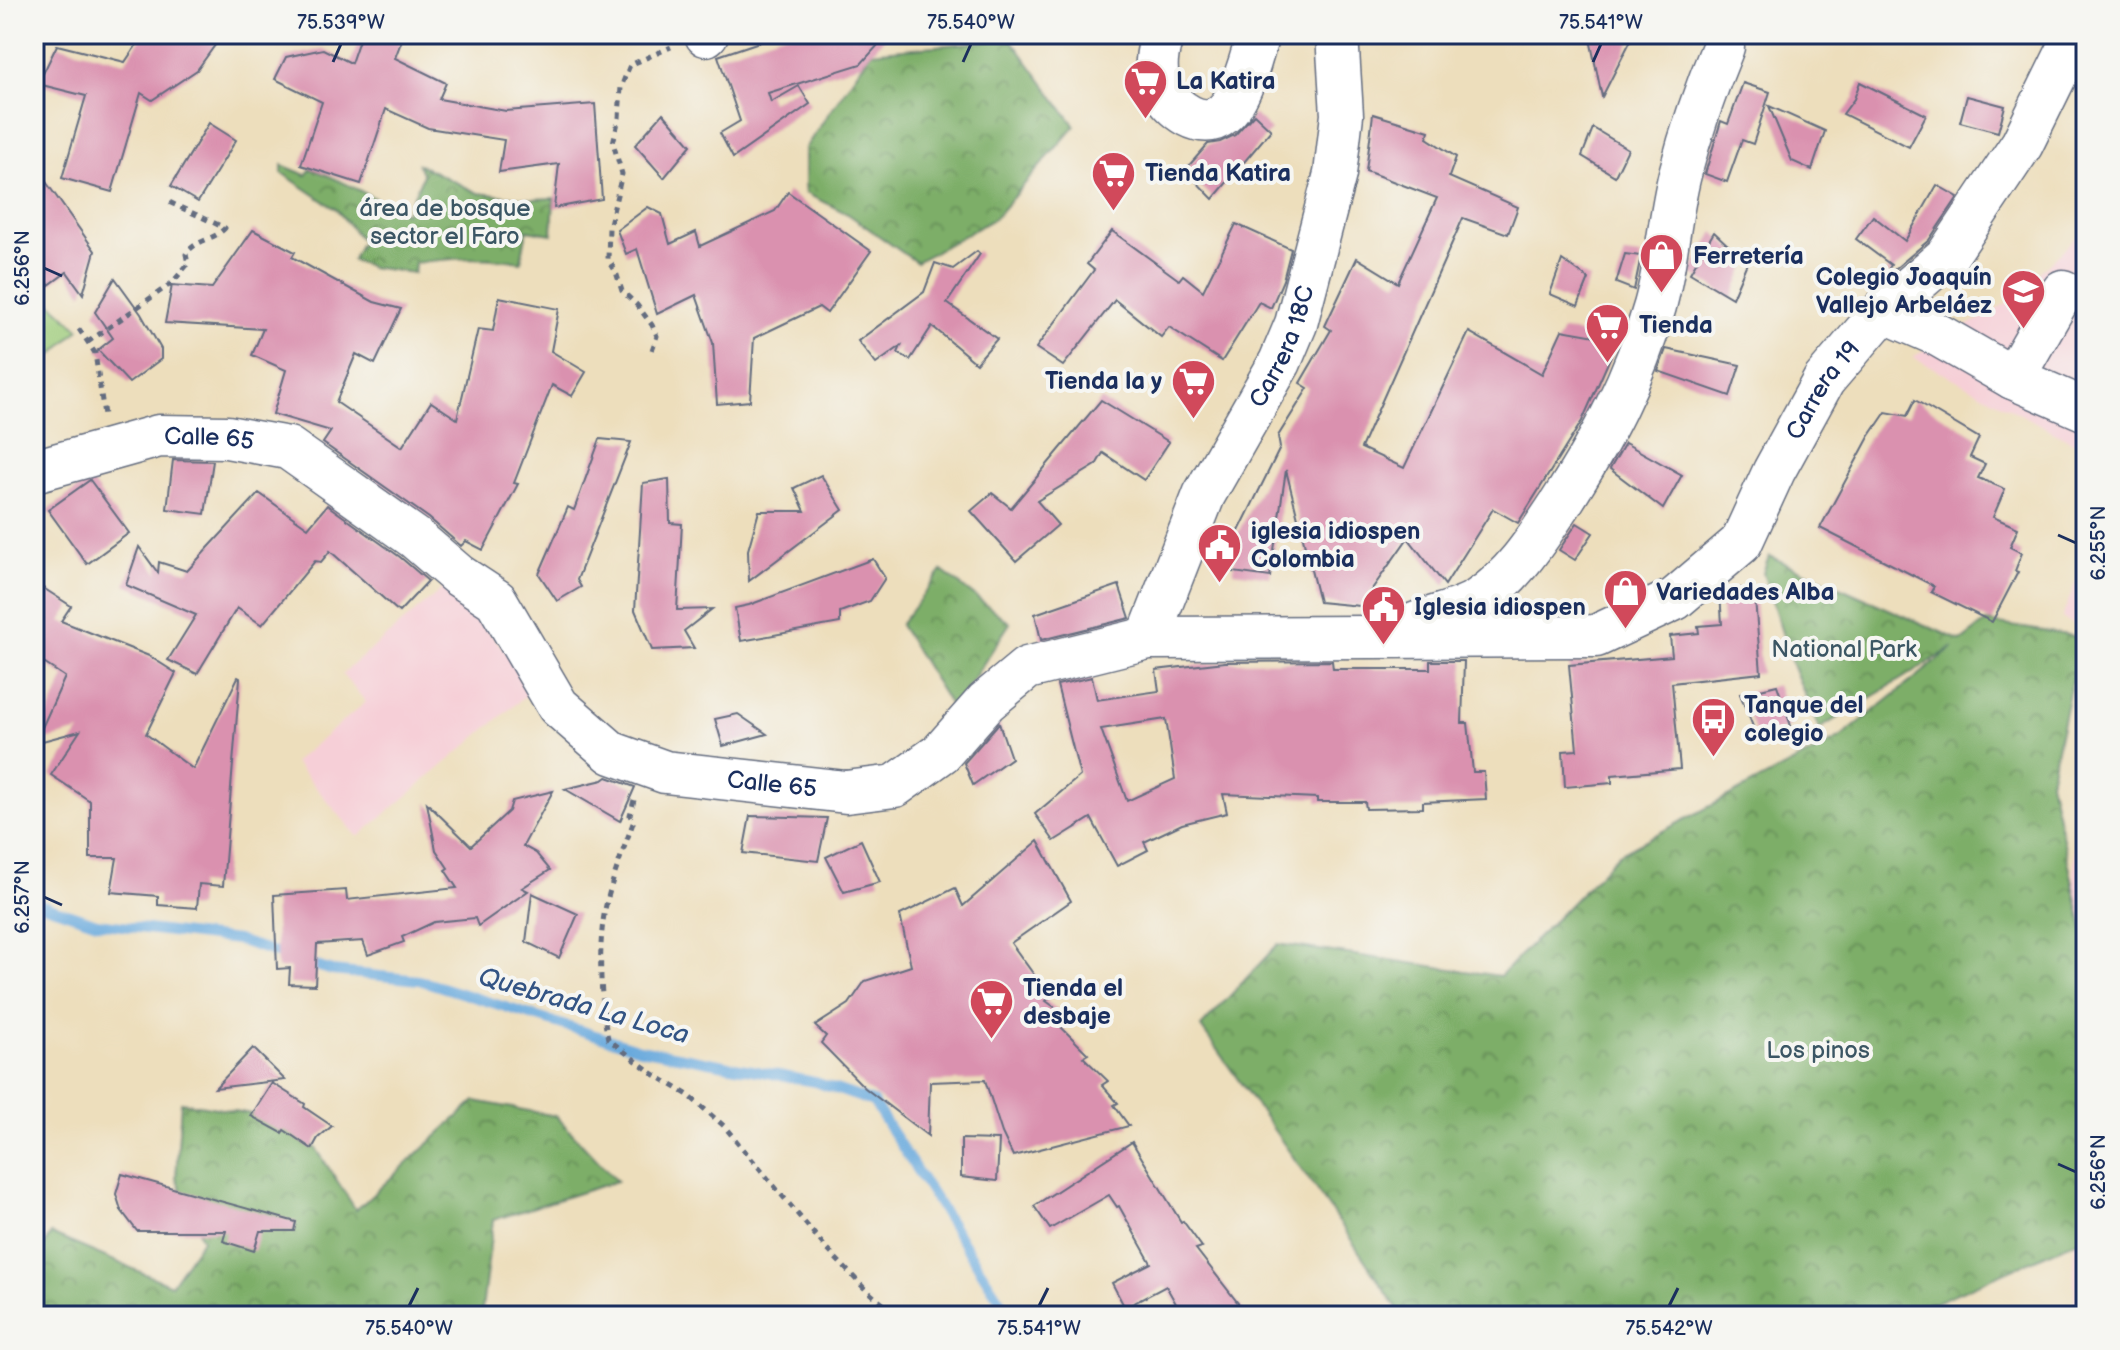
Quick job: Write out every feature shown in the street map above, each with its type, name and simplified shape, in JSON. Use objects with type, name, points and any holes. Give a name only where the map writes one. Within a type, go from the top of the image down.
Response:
[{"type":"street","points":[[1163,34],[1156,53],[1161,87],[1182,112],[1196,120],[1210,121],[1224,114],[1234,100],[1258,34]]},
{"type":"street","name":"Carrera 18C","points":[[1148,638],[1204,495],[1280,362],[1296,324],[1335,174],[1342,115],[1337,34]]},
{"type":"street","name":"Carrera 19","points":[[1596,636],[1675,599],[1741,543],[1774,471],[1824,380],[1883,311],[1947,256],[2022,144],[2076,34]]},
{"type":"street","points":[[1391,636],[1428,617],[1475,602],[1502,582],[1532,548],[1594,450],[1630,381],[1655,305],[1680,174],[1723,47]]},
{"type":"street","points":[[2013,378],[2063,291]]},
{"type":"street","points":[[1883,311],[1938,335],[2013,378],[2086,410]]},
{"type":"street","name":"Calle 65","points":[[34,471],[159,436],[227,437],[288,448],[496,600],[558,706],[612,753],[665,772],[846,792],[895,786],[941,753],[986,702],[1027,668],[1148,638],[1596,636]]},
{"type":"path","points":[[34,36],[83,37],[98,34]]},
{"type":"path","points":[[652,350],[657,336],[652,325],[622,291],[608,259],[609,228],[622,174],[613,143],[619,118],[621,87],[630,65],[706,35]]},
{"type":"path","points":[[88,342],[172,283],[188,264],[186,254],[191,246],[218,236],[225,228],[169,202]]},
{"type":"path","points":[[79,329],[95,353],[108,451]]},
{"type":"path","points":[[651,767],[630,815],[633,823],[607,901],[602,928],[602,1014],[608,1039],[652,1073],[688,1095],[724,1126],[826,1248],[866,1290],[898,1316]]},
{"type":"shaded area","name":"Colegio Joaquín Vallejo Arbeláez","points":[[2086,228],[2086,449],[1913,357],[2007,303]]},
{"type":"shaded area","points":[[2086,555],[2086,632],[2062,618]]},
{"type":"shaded area","points":[[448,584],[536,687],[358,837],[294,762],[366,702],[342,674]]},
{"type":"shaded area","points":[[2086,762],[2086,1316],[2074,1316],[2074,810]]},
{"type":"green space","points":[[1011,39],[1075,126],[995,218],[916,262],[848,214],[805,193],[805,148],[871,52]]},
{"type":"green space","name":"área de bosque sector el Faro","points":[[418,164],[478,193],[532,199],[554,198],[552,234],[527,230],[521,262],[481,258],[442,260],[415,263],[414,273],[370,267],[352,260],[362,241],[337,210],[282,173],[282,165],[306,175],[311,169],[406,213],[423,175]]},
{"type":"green space","points":[[34,287],[79,329],[34,373]]},
{"type":"green space","name":"Los pinos","points":[[1769,556],[1961,641],[1986,622],[2081,637],[2050,781],[2086,941],[2086,1237],[1904,1316],[1402,1316],[1201,1027],[1278,944],[1500,976],[1619,854],[1840,738],[1954,647],[1819,729],[1792,664],[1763,573]]},
{"type":"green space","points":[[942,571],[1010,623],[953,710],[900,625]]},
{"type":"green space","points":[[475,1101],[556,1116],[617,1181],[493,1220],[482,1310],[487,1316],[34,1316],[34,1262],[51,1234],[171,1285],[202,1240],[176,1178],[181,1102],[299,1122],[356,1210]]},
{"type":"building","points":[[144,34],[223,34],[197,70],[152,100],[141,93],[112,192],[62,178],[86,96],[38,84],[57,45],[125,62]]},
{"type":"building","points":[[361,34],[404,34],[395,58],[446,83],[439,99],[506,111],[595,104],[602,199],[554,208],[559,164],[499,172],[504,140],[428,128],[386,109],[361,184],[301,165],[322,102],[275,79],[286,57],[323,49],[351,63]]},
{"type":"building","points":[[783,34],[888,34],[861,64],[768,93],[771,102],[799,86],[810,104],[733,158],[720,133],[740,121],[718,56]]},
{"type":"building","points":[[1589,34],[1634,34],[1602,97]]},
{"type":"building","points":[[1860,82],[1926,115],[1909,147],[1843,114],[1854,99]]},
{"type":"building","points":[[1743,83],[1770,92],[1753,144],[1742,140],[1727,182],[1705,174],[1721,121],[1728,124]]},
{"type":"building","points":[[1967,96],[2005,106],[1998,132],[1960,122]]},
{"type":"building","points":[[1769,106],[1825,131],[1812,170],[1792,161]]},
{"type":"building","points":[[663,113],[691,145],[664,178],[635,145]]},
{"type":"building","points":[[1254,114],[1271,130],[1213,199],[1185,170],[1208,144],[1235,135]]},
{"type":"building","points":[[1373,114],[1429,131],[1427,138],[1456,157],[1449,177],[1518,207],[1508,234],[1463,218],[1361,448],[1404,468],[1469,332],[1542,374],[1562,330],[1618,340],[1582,421],[1518,523],[1493,509],[1445,585],[1408,538],[1360,606],[1319,602],[1286,470],[1270,577],[1233,572],[1238,533],[1280,448],[1278,436],[1308,388],[1300,383],[1331,330],[1325,326],[1357,258],[1398,283],[1437,198],[1366,171]]},
{"type":"building","points":[[209,123],[236,140],[198,202],[171,186]]},
{"type":"building","points":[[1593,128],[1628,149],[1615,176],[1582,156]]},
{"type":"building","points":[[34,165],[95,251],[83,294],[67,272],[45,288],[34,270]]},
{"type":"building","points":[[1937,185],[1958,197],[1929,240],[1882,280],[1891,265],[1856,239],[1873,216],[1905,241]]},
{"type":"building","points":[[788,192],[871,251],[827,313],[819,307],[754,338],[750,401],[717,404],[713,343],[696,295],[657,314],[637,249],[626,254],[617,230],[648,207],[662,214],[670,244],[696,232],[700,246],[775,211]]},
{"type":"building","points":[[1236,224],[1291,249],[1271,308],[1259,302],[1222,361],[1169,327],[1161,337],[1115,300],[1063,366],[1036,348],[1094,270],[1087,264],[1112,231],[1179,280],[1183,275],[1203,291]]},
{"type":"building","points":[[253,230],[295,252],[292,257],[374,302],[401,309],[375,364],[356,354],[336,402],[402,447],[431,402],[457,419],[478,329],[493,331],[499,297],[559,309],[551,351],[586,372],[572,396],[552,385],[514,483],[518,484],[483,550],[466,541],[461,546],[429,518],[323,443],[331,431],[273,414],[286,370],[252,355],[263,329],[165,323],[172,285],[212,288]]},
{"type":"building","points":[[1714,232],[1747,263],[1732,298],[1690,273]]},
{"type":"building","points":[[977,251],[980,254],[947,303],[997,339],[976,363],[932,326],[910,360],[898,353],[901,346],[876,364],[858,341],[924,292],[935,263],[953,269]]},
{"type":"building","points":[[1625,254],[1641,256],[1634,290],[1616,283]]},
{"type":"building","points":[[1562,260],[1589,279],[1578,306],[1550,294]]},
{"type":"building","points":[[115,278],[161,349],[161,359],[129,383],[98,350],[113,338],[95,312]]},
{"type":"building","points":[[1666,349],[1740,365],[1730,396],[1658,371]]},
{"type":"building","points":[[1101,400],[1169,442],[1144,480],[1103,453],[1096,465],[1037,501],[1058,525],[1016,561],[971,511],[992,493],[1011,508]]},
{"type":"building","points":[[1915,400],[1979,438],[1970,457],[1985,464],[1978,478],[2005,489],[1993,517],[2018,528],[2010,547],[2022,553],[2015,571],[2018,572],[1992,622],[1931,592],[1934,586],[1820,528],[1869,437],[1886,412],[1907,416]]},
{"type":"building","points":[[600,439],[631,442],[577,580],[581,587],[557,601],[539,574],[568,507],[574,510]]},
{"type":"building","points":[[1625,443],[1682,475],[1663,509],[1610,469]]},
{"type":"building","points":[[173,460],[213,461],[205,514],[167,509]]},
{"type":"building","points":[[821,475],[843,510],[749,581],[748,550],[759,511],[805,511],[794,488]]},
{"type":"building","points":[[669,479],[670,523],[682,524],[677,610],[712,609],[684,631],[694,648],[652,650],[635,610],[643,483]]},
{"type":"building","points":[[90,480],[129,533],[87,564],[48,510]]},
{"type":"building","points":[[259,493],[308,528],[327,505],[428,581],[399,612],[330,551],[321,562],[315,561],[262,625],[237,608],[197,674],[168,660],[196,615],[126,585],[139,547],[158,573],[159,562],[187,571]]},
{"type":"building","points":[[1577,523],[1593,533],[1575,560],[1559,550]]},
{"type":"building","points":[[873,559],[885,578],[870,601],[840,612],[840,623],[741,641],[735,608]]},
{"type":"building","points":[[34,582],[71,606],[61,621],[149,656],[176,673],[146,734],[193,769],[240,678],[223,886],[199,884],[197,908],[158,905],[158,896],[111,892],[117,858],[90,858],[90,801],[51,775],[80,731],[35,743],[65,677],[36,658],[34,662]]},
{"type":"building","points":[[1119,585],[1130,618],[1041,640],[1035,614]]},
{"type":"building","points":[[1754,587],[1761,673],[1672,683],[1680,769],[1612,775],[1612,783],[1565,787],[1563,751],[1577,750],[1569,665],[1672,656],[1670,636],[1699,633],[1698,626],[1722,624],[1720,592]]},
{"type":"building","points":[[1332,661],[1333,669],[1430,669],[1430,661],[1464,661],[1462,723],[1468,723],[1473,772],[1484,772],[1486,799],[1423,802],[1423,808],[1366,809],[1365,802],[1317,802],[1317,798],[1223,794],[1227,813],[1182,824],[1144,842],[1148,850],[1117,866],[1091,818],[1054,841],[1035,814],[1080,776],[1057,685],[1092,677],[1097,700],[1159,691],[1156,670],[1225,662]],"holes":[[[1166,719],[1175,779],[1127,801],[1101,729]]]},
{"type":"building","points":[[1777,685],[1791,726],[1758,739],[1740,694]]},
{"type":"building","points":[[738,714],[767,734],[723,746],[715,719]]},
{"type":"building","points":[[999,723],[1011,758],[973,785],[964,763]]},
{"type":"building","points":[[607,777],[635,787],[620,821],[565,789]]},
{"type":"building","points":[[553,791],[523,846],[536,853],[550,870],[522,888],[528,891],[478,926],[475,918],[434,922],[402,937],[404,942],[368,955],[363,941],[317,944],[315,985],[289,984],[290,968],[277,969],[274,895],[346,890],[347,900],[457,888],[436,850],[427,803],[471,846],[509,811],[512,801]]},
{"type":"building","points":[[750,816],[827,818],[818,861],[743,853]]},
{"type":"building","points":[[861,840],[880,882],[844,892],[826,857]]},
{"type":"building","points":[[1038,841],[1071,901],[1011,943],[1050,997],[1046,1001],[1068,1017],[1059,1025],[1088,1054],[1083,1057],[1108,1081],[1102,1085],[1118,1103],[1114,1105],[1129,1126],[1013,1156],[985,1080],[930,1082],[928,1136],[865,1088],[821,1043],[826,1036],[815,1026],[849,1004],[865,981],[911,966],[900,915],[955,888],[963,906]]},
{"type":"building","points":[[532,893],[578,914],[559,958],[526,942]]},
{"type":"building","points":[[253,1048],[285,1080],[215,1088]]},
{"type":"building","points":[[272,1083],[332,1126],[318,1138],[312,1149],[284,1130],[282,1133],[251,1116]]},
{"type":"building","points":[[961,1139],[999,1140],[997,1181],[961,1177]]},
{"type":"building","points":[[1132,1142],[1181,1222],[1202,1247],[1196,1249],[1248,1316],[1183,1316],[1166,1286],[1125,1308],[1112,1283],[1151,1263],[1119,1206],[1109,1195],[1050,1229],[1034,1206]]},
{"type":"building","points":[[122,1174],[296,1222],[294,1231],[260,1231],[254,1251],[223,1241],[226,1231],[137,1231],[121,1210],[116,1194]]},
{"type":"waterway","name":"Quebrada La Loca","points":[[34,902],[97,923],[237,940],[289,957]]},
{"type":"waterway","name":"Quebrada La Loca","points":[[304,962],[332,971],[419,980],[640,1049],[815,1082],[873,1102],[1010,1316]]},
{"type":"place","name":"La Katira","points":[[1145,120]]},
{"type":"place","name":"Tienda Katira","points":[[1114,212]]},
{"type":"place","name":"Ferretería","points":[[1662,295]]},
{"type":"place","name":"Colegio Joaquín Vallejo Arbeláez","points":[[2023,330]]},
{"type":"place","name":"Tienda","points":[[1608,364]]},
{"type":"place","name":"Tienda la y","points":[[1193,420]]},
{"type":"place","name":"iglesia idiospen Colombia","points":[[1220,584]]},
{"type":"place","name":"Variedades Alba","points":[[1625,631]]},
{"type":"place","name":"Iglesia idiospen","points":[[1383,646]]},
{"type":"place","name":"Tanque del colegio","points":[[1713,758]]},
{"type":"place","name":"Tienda el desbaje","points":[[992,1041]]},
{"type":"park label","name":"National Park","points":[[1844,649]]}]
